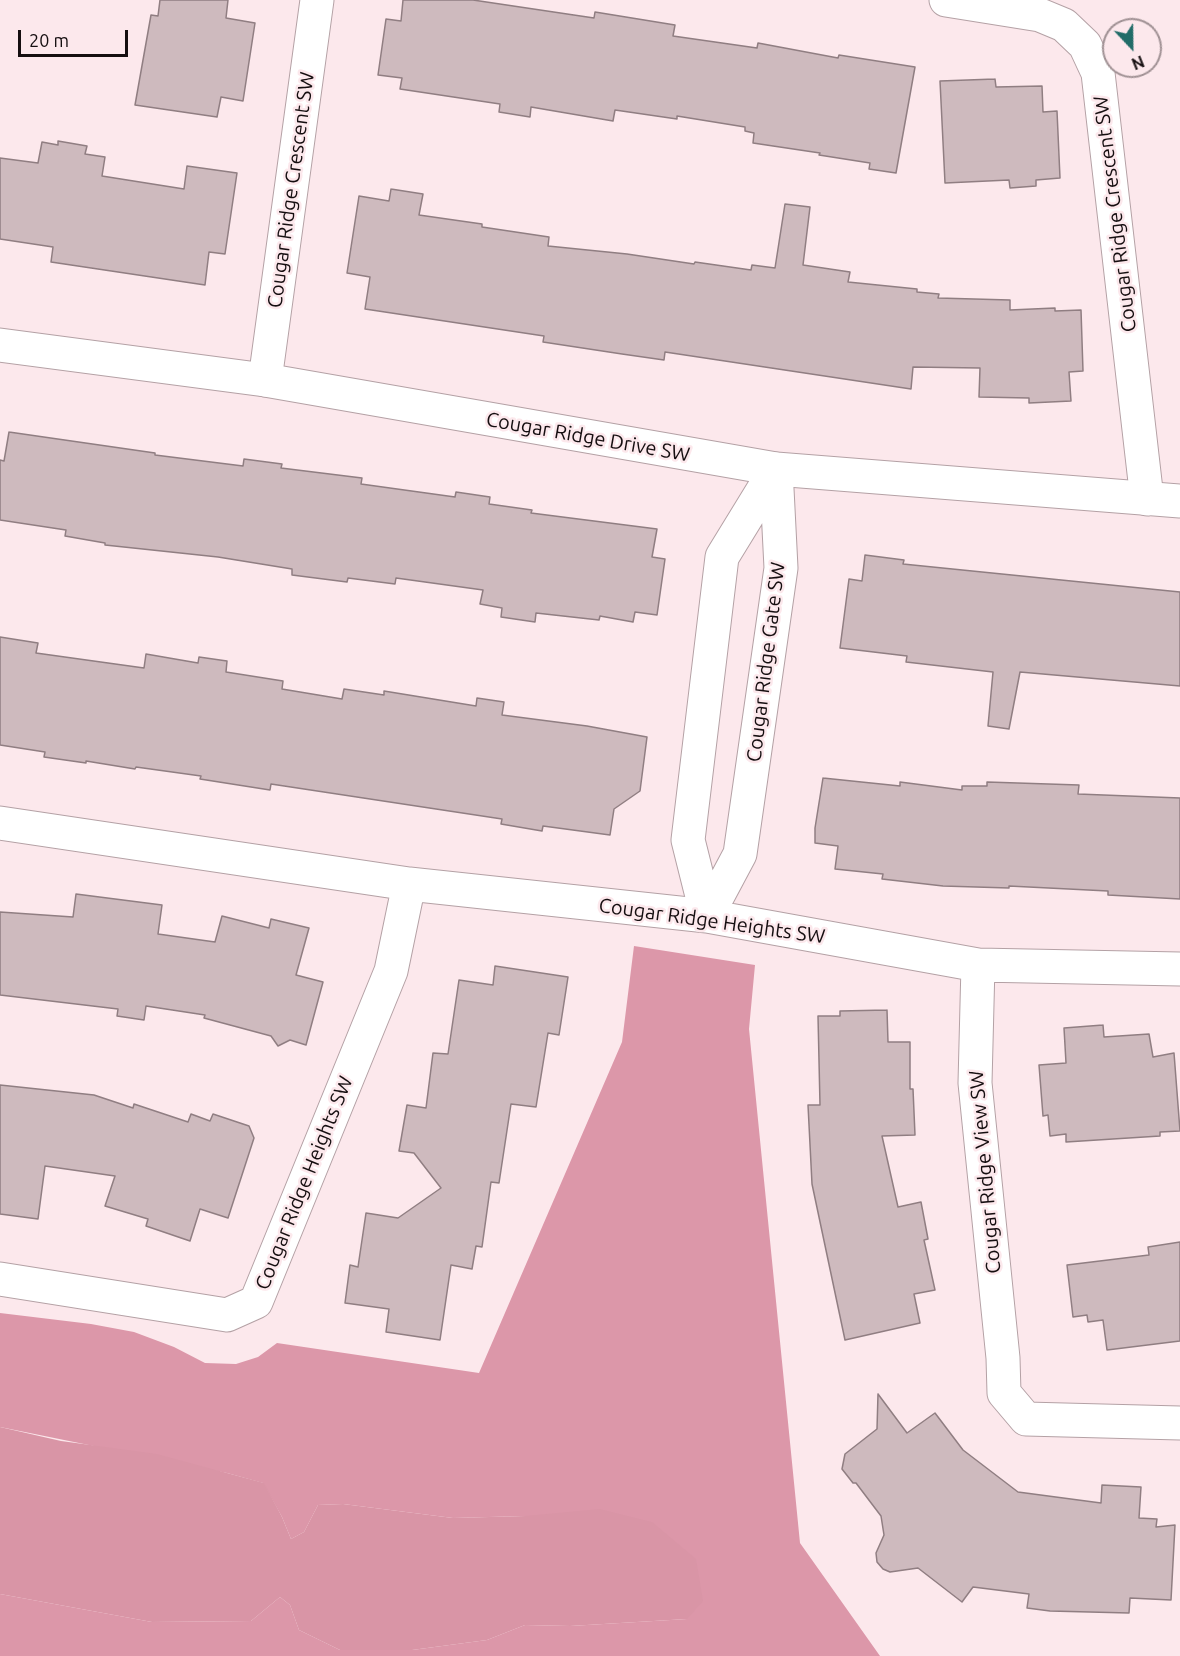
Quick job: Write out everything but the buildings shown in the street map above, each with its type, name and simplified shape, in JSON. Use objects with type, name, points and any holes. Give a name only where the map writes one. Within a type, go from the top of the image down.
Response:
[{"type":"street","name":"Cougar Ridge Crescent SW","points":[[265,380],[317,0]]},
{"type":"street","name":"Cougar Ridge Crescent SW","points":[[946,0],[1040,15],[1064,25],[1085,45],[1098,73],[1147,499]]},
{"type":"street","name":"Cougar Ridge Drive SW","points":[[0,345],[265,380],[776,469],[1180,501]]},
{"type":"street","points":[[707,916],[688,840],[722,557],[776,469]]},
{"type":"street","name":"Cougar Ridge Gate SW","points":[[707,916],[741,854],[781,568],[776,469]]},
{"type":"street","name":"Cougar Ridge Heights SW","points":[[0,823],[409,884],[707,916],[978,965]]},
{"type":"street","name":"Cougar Ridge Heights SW","points":[[0,1279],[227,1315],[256,1302],[391,971],[409,884]]},
{"type":"street","points":[[978,965],[1180,969]]},
{"type":"street","name":"Cougar Ridge View SW","points":[[978,965],[975,1083],[1003,1358],[1004,1393],[1026,1419],[1180,1423]]},
{"type":"shaded area","points":[[634,946],[755,965],[749,1029],[800,1543],[880,1656],[0,1656],[0,1594],[152,1622],[251,1621],[280,1597],[290,1605],[299,1630],[340,1650],[412,1650],[487,1640],[525,1625],[570,1626],[687,1619],[525,1516],[453,1518],[343,1504],[318,1505],[304,1532],[291,1539],[263,1483],[227,1473],[0,1427],[0,1313],[91,1324],[134,1332],[174,1347],[205,1363],[236,1364],[258,1357],[277,1343],[479,1373],[622,1042]]},
{"type":"shaded area","points":[[0,1427],[61,1441],[157,1454],[264,1483],[291,1539],[304,1532],[318,1505],[343,1504],[453,1518],[525,1516],[600,1509],[652,1522],[696,1559],[703,1601],[687,1619],[570,1626],[525,1625],[487,1640],[412,1650],[340,1650],[299,1630],[290,1605],[280,1597],[251,1621],[152,1622],[0,1594]]}]
